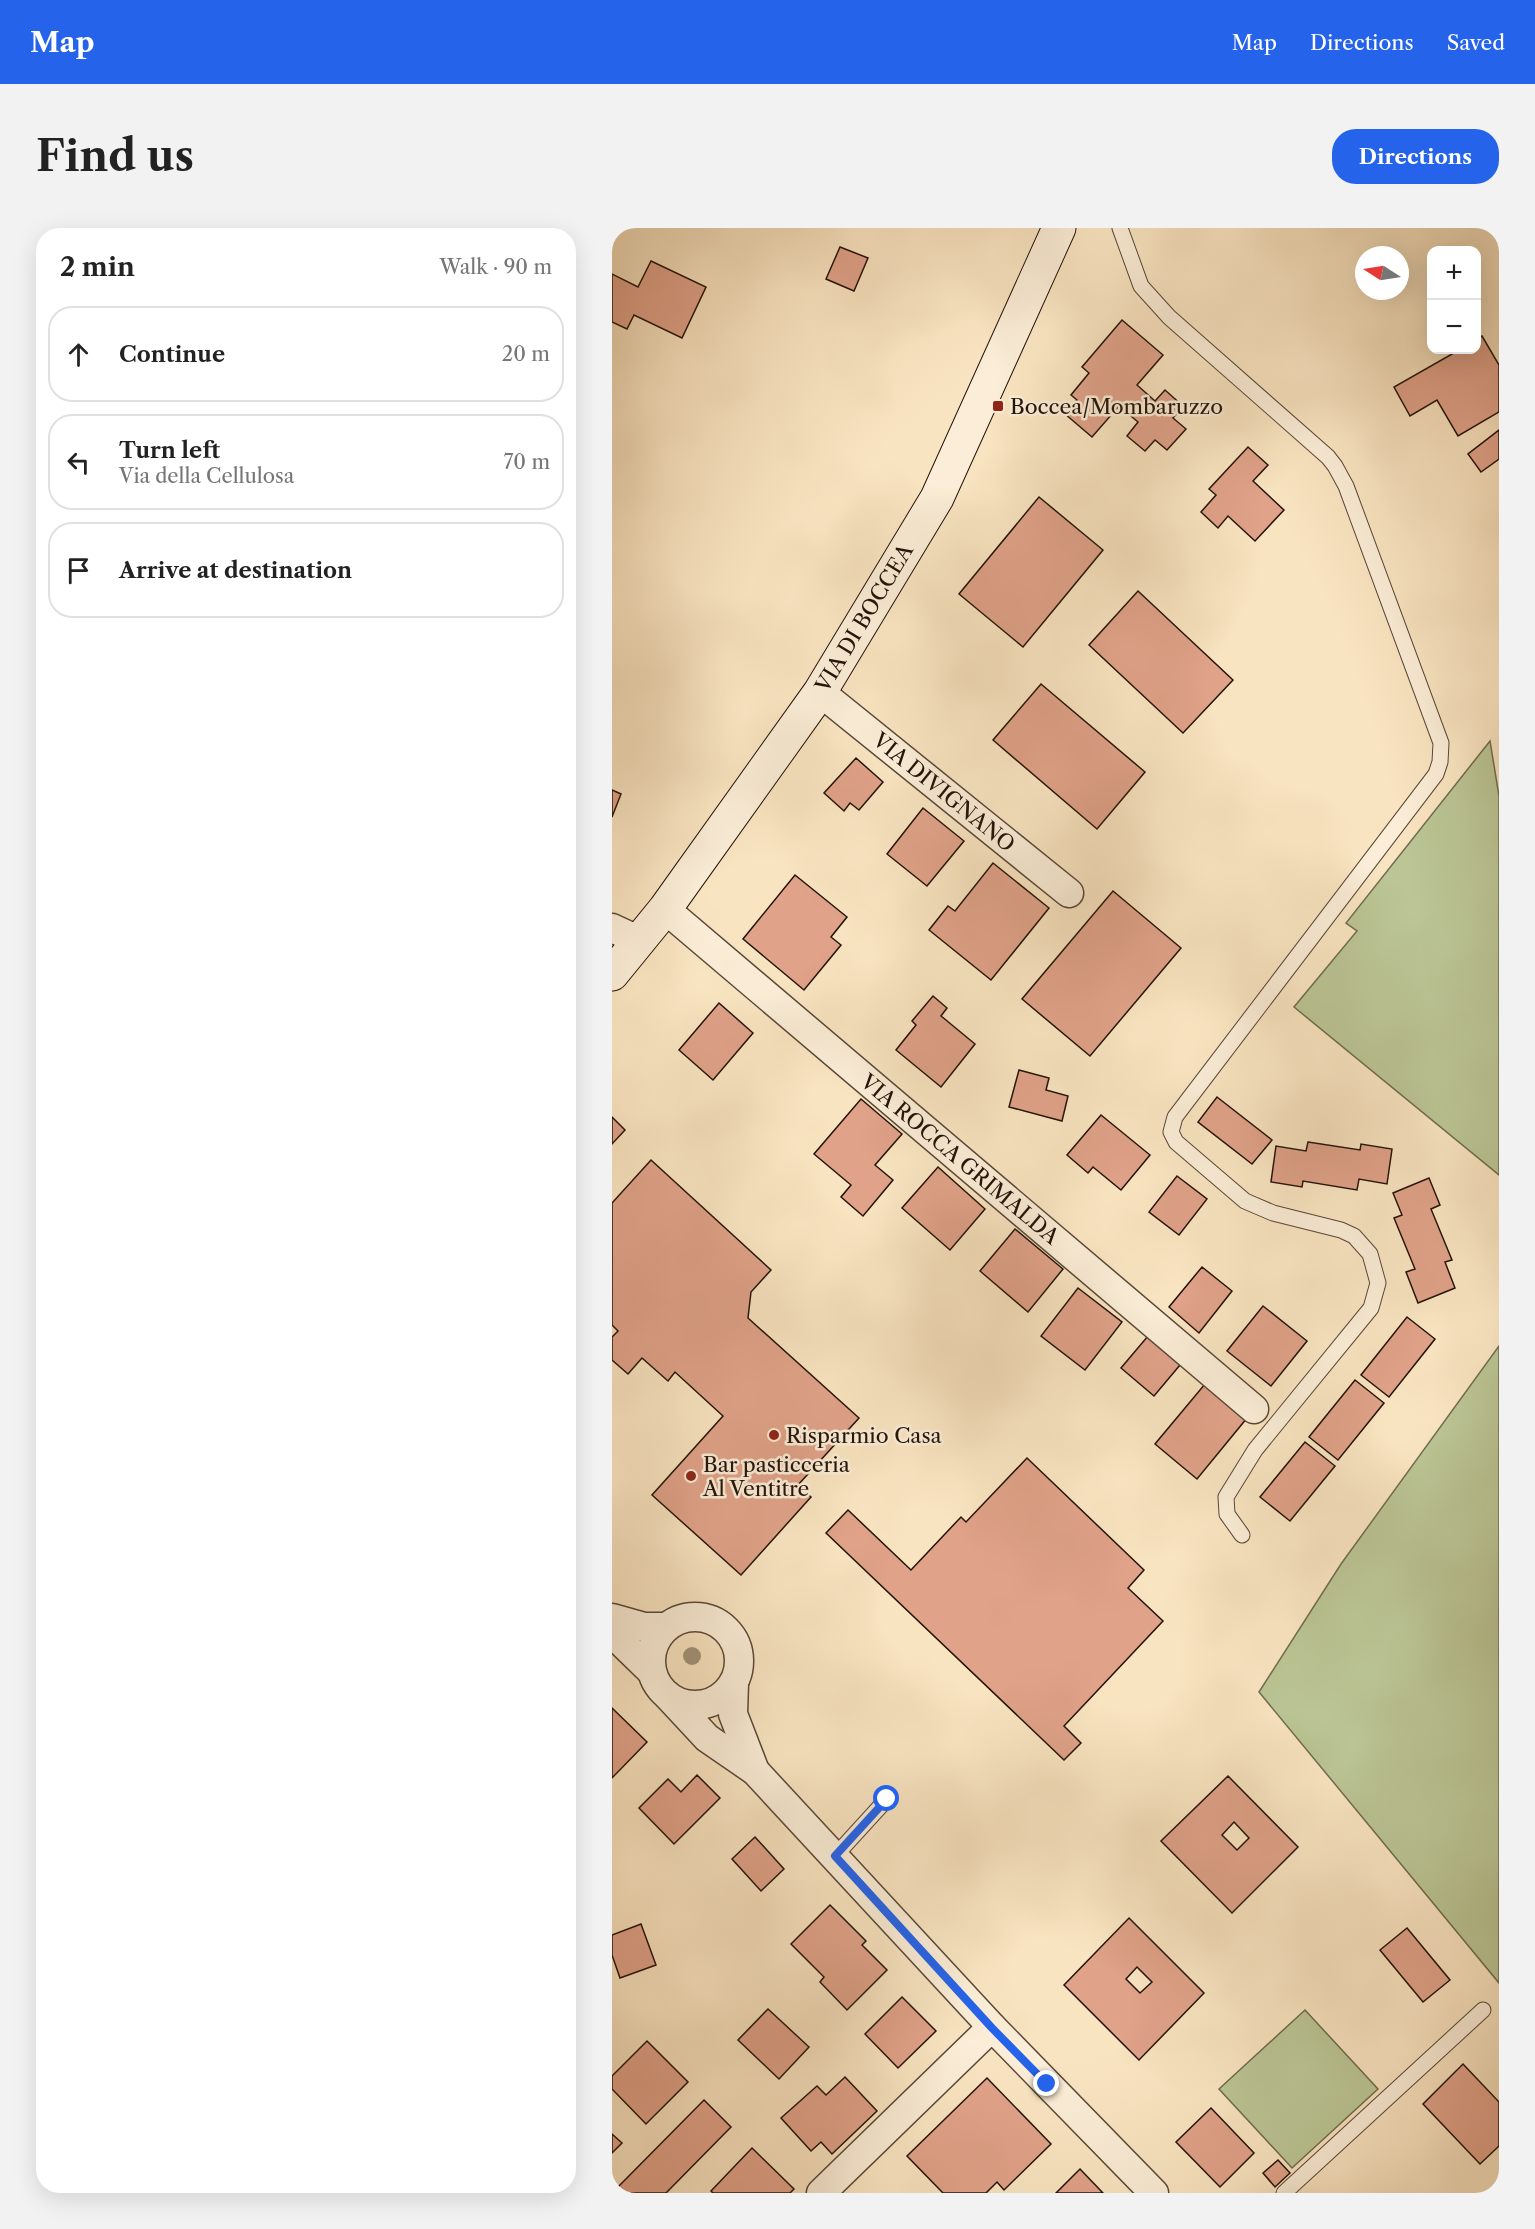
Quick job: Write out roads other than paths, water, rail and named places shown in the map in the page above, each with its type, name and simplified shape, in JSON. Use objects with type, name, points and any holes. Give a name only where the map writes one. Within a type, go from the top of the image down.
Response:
[{"type":"main road","name":"VIA DI BOCCEA","points":[[612,974],[626,934],[665,909],[820,692],[938,498],[1059,228]]},
{"type":"street","name":"VIA DIVIGNANO","points":[[820,692],[1069,893]]},
{"type":"street","name":"VIA ROCCA GRIMALDA","points":[[665,909],[1254,1409]]},
{"type":"street","points":[[755,1771],[733,1714],[734,1682],[738,1667],[738,1652],[733,1637],[723,1626],[709,1618],[694,1616],[678,1619],[657,1636],[652,1648],[650,1660],[657,1686],[707,1738],[755,1771],[992,2028],[1155,2193]]},
{"type":"street","points":[[612,1618],[644,1627],[666,1627]]},
{"type":"street","points":[[612,1633],[652,1672]]},
{"type":"street","points":[[668,1696],[681,1703],[696,1706],[711,1702],[724,1694],[734,1682]]},
{"type":"street","points":[[821,2193],[992,2028]]},
{"type":"lane","points":[[1120,228],[1141,286],[1169,317],[1328,457],[1335,466],[1346,486],[1441,743],[1440,762],[1436,774],[1175,1117],[1171,1132],[1176,1142],[1245,1201],[1273,1214],[1341,1230],[1354,1236],[1370,1254],[1378,1283],[1371,1308],[1255,1450],[1226,1497],[1227,1514],[1242,1535]]},
{"type":"lane","points":[[835,1856],[887,1799]]},
{"type":"lane","points":[[1284,2193],[1483,2010]]},
{"type":"place","name":"Boccea/Mombaruzzo","points":[[998,406]]},
{"type":"place","name":"Risparmio Casa","points":[[774,1435]]},
{"type":"place","name":"Bar pasticceria Al Ventitre","points":[[691,1476]]}]
